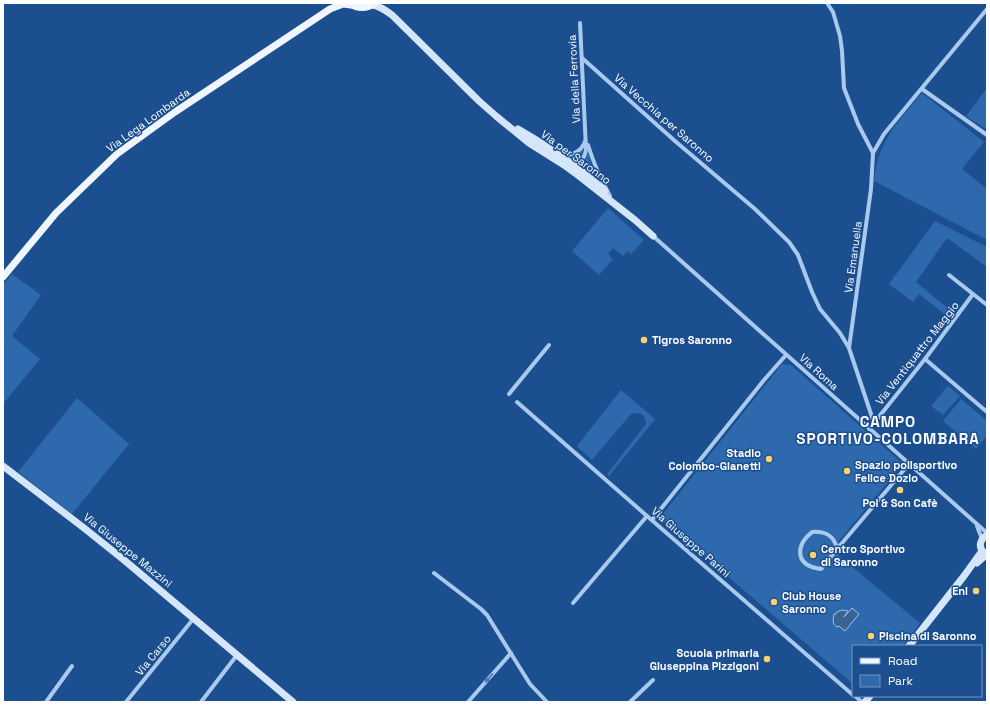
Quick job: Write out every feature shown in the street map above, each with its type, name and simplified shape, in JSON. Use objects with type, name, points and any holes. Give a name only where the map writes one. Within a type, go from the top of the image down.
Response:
[{"type":"main road","name":"Via Lega Lombarda","points":[[3,277],[56,212],[117,154],[332,6],[350,4],[363,8],[373,4]]},
{"type":"street","name":"Via per Saronno","points":[[387,3],[392,15]]},
{"type":"street","points":[[827,3],[833,12],[842,51],[844,88],[858,124],[873,153]]},
{"type":"street","name":"Via per Saronno","points":[[373,4],[392,15],[478,101],[529,143],[564,165],[653,236]]},
{"type":"street","points":[[873,153],[884,134],[987,9]]},
{"type":"street","name":"Via della Ferrovia","points":[[573,165],[583,159],[586,154],[580,23]]},
{"type":"street","name":"Via Vecchia per Saronno","points":[[582,58],[675,141],[735,191],[789,242],[798,255],[820,309],[840,333],[849,348]]},
{"type":"street","points":[[922,89],[987,135]]},
{"type":"street","name":"Via per Saronno","points":[[501,120],[533,138],[573,165],[596,183],[632,218]]},
{"type":"street","name":"Via della Ferrovia","points":[[560,156],[577,152],[584,144],[585,135]]},
{"type":"street","name":"Via della Ferrovia","points":[[585,135],[594,164],[610,196]]},
{"type":"street","name":"Via Emanuella","points":[[849,348],[871,189],[873,153]]},
{"type":"street","points":[[564,165],[573,165]]},
{"type":"street","name":"Via Roma","points":[[653,236],[974,522],[985,536]]},
{"type":"street","points":[[949,275],[987,306]]},
{"type":"street","name":"Via Ventiquattro Maggio","points":[[870,429],[925,359],[973,294]]},
{"type":"street","points":[[509,394],[549,345]]},
{"type":"street","points":[[849,348],[874,423]]},
{"type":"street","points":[[652,520],[764,380],[786,355]]},
{"type":"street","points":[[925,359],[987,412]]},
{"type":"street","name":"Via Giuseppe Parini","points":[[517,402],[852,693]]},
{"type":"street","points":[[837,549],[832,538],[825,533],[812,532],[802,544],[800,555],[808,566],[821,569],[909,464]]},
{"type":"street","name":"Via Giuseppe Mazzini","points":[[3,466],[84,528],[194,618],[293,702]]},
{"type":"street","points":[[573,603],[647,516]]},
{"type":"street","name":"Via Roma","points":[[974,522],[985,536]]},
{"type":"street","points":[[910,645],[964,576],[985,554],[980,547],[985,536]]},
{"type":"street","points":[[434,573],[487,615],[530,684],[547,702]]},
{"type":"street","name":"Via Carso","points":[[126,702],[194,618]]},
{"type":"street","points":[[468,702],[511,653]]},
{"type":"street","points":[[201,702],[237,655]]},
{"type":"street","points":[[46,702],[72,666]]},
{"type":"street","points":[[630,702],[653,680]]},
{"type":"green space","points":[[987,88],[987,130],[966,116]]},
{"type":"green space","points":[[922,93],[984,142],[962,169],[987,189],[987,240],[874,181],[876,167],[884,143],[897,123]]},
{"type":"green space","points":[[583,149],[581,158],[575,162],[569,158],[578,154]]},
{"type":"green space","points":[[587,154],[598,179],[579,165],[585,161]]},
{"type":"green space","points":[[608,208],[644,240],[631,254],[628,251],[623,256],[613,248],[608,254],[613,259],[599,275],[572,251]]},
{"type":"green space","points":[[935,221],[987,247],[987,267],[947,238],[916,282],[950,310],[946,315],[919,294],[913,302],[889,284]]},
{"type":"green space","points":[[12,274],[41,295],[12,336],[40,359],[3,404],[3,285]]},
{"type":"green space","points":[[782,364],[791,365],[903,464],[839,541],[839,556],[920,623],[904,645],[852,645],[852,683],[662,520],[662,515]]},
{"type":"green space","points":[[948,386],[960,396],[943,415],[931,406]]},
{"type":"green space","points":[[621,390],[655,419],[609,476],[607,474],[646,424],[644,416],[639,413],[631,414],[592,460],[577,446]]},
{"type":"green space","points":[[77,398],[129,444],[72,514],[18,472]]},
{"type":"green space","points":[[961,399],[987,421],[987,436],[976,449],[943,421]]},
{"type":"shaded area","points":[[852,608],[859,614],[845,631],[839,626],[835,626],[833,621],[834,614],[842,610],[848,611],[844,617]]},
{"type":"place","name":"Tigros Saronno","points":[[644,340]]},
{"type":"place","name":"Stadio Colombo-Gianetti","points":[[769,459]]},
{"type":"place","name":"Spazio polisportivo Felice Dozio","points":[[847,471]]},
{"type":"place","name":"Pol & Son Cafè","points":[[900,490]]},
{"type":"place","name":"Centro Sportivo di Saronno","points":[[813,555]]},
{"type":"place","name":"Eni","points":[[976,591]]},
{"type":"place","name":"Club House Saronno","points":[[774,602]]},
{"type":"place","name":"Piscina di Saronno","points":[[871,636]]},
{"type":"place","name":"Scuola primaria Giuseppina Pizzigoni","points":[[767,659]]},
{"type":"district","name":"CAMPO SPORTIVO-COLOMBARA","points":[[888,430]]}]
